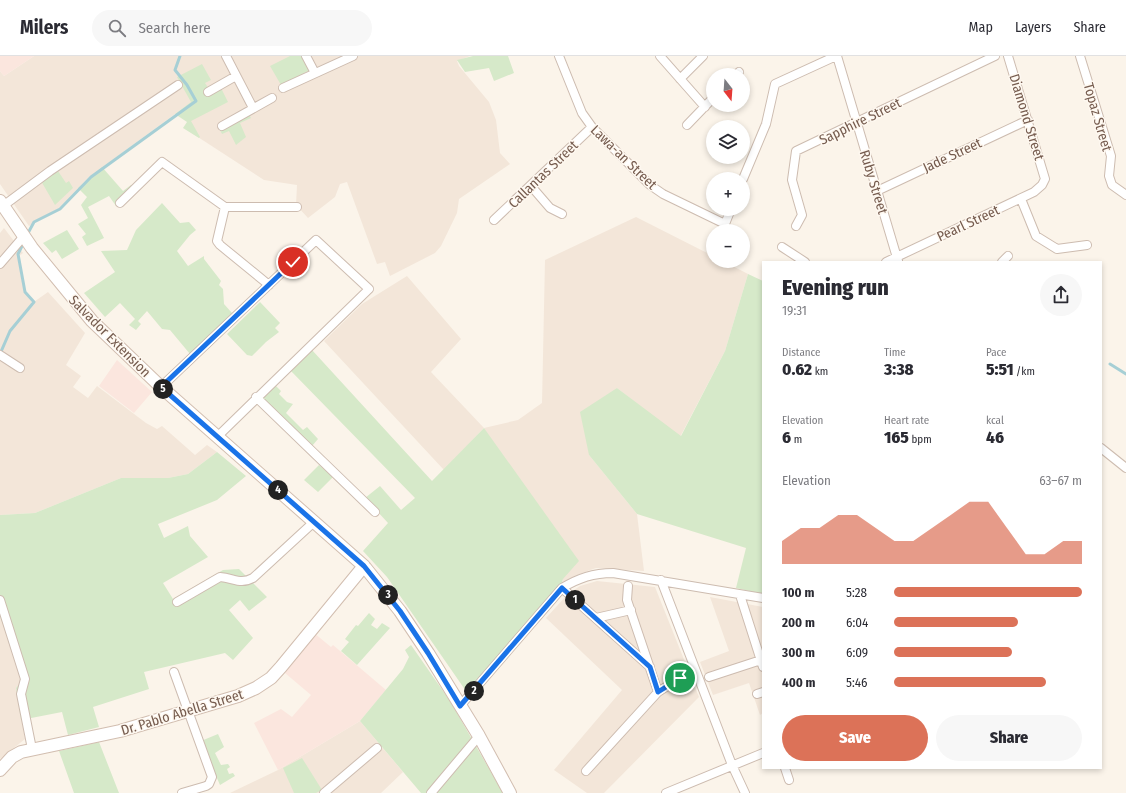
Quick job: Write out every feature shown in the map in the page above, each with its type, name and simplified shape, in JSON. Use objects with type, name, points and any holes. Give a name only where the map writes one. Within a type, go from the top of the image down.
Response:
[{"type":"main road","name":"Salvador Extension","points":[[2,204],[27,241],[92,321],[161,387],[315,521],[364,566],[404,616],[479,736],[510,793]]},
{"type":"main road","name":"Dr. Pablo Abella Street","points":[[0,770],[12,757],[21,752],[85,739],[189,712],[238,696],[256,688],[271,678],[364,566]]},
{"type":"street","points":[[226,56],[253,108]]},
{"type":"street","points":[[306,56],[315,73]]},
{"type":"street","points":[[283,88],[353,56]]},
{"type":"street","name":"Lawa-an Street","points":[[559,56],[582,113],[592,127],[650,185],[663,194],[706,215]]},
{"type":"street","points":[[660,56],[705,107],[687,125]]},
{"type":"street","points":[[680,79],[703,56]]},
{"type":"street","points":[[746,172],[766,124],[775,84],[836,56]]},
{"type":"street","name":"Ruby Street","points":[[836,56],[897,260]]},
{"type":"street","name":"Sapphire Street","points":[[796,226],[802,215],[792,180],[796,151],[995,56]]},
{"type":"street","name":"Diamond Street","points":[[1008,56],[1045,179]]},
{"type":"street","name":"Topaz Street","points":[[1080,56],[1111,156],[1109,176],[1112,185],[1126,195]]},
{"type":"street","points":[[208,92],[236,76]]},
{"type":"street","points":[[2,204],[178,85]]},
{"type":"street","points":[[222,126],[272,98]]},
{"type":"street","name":"Jade Street","points":[[877,191],[1028,120]]},
{"type":"street","name":"Callantas Street","points":[[494,220],[592,127]]},
{"type":"street","points":[[120,203],[162,162],[225,207],[297,207]]},
{"type":"street","name":"Pearl Street","points":[[897,260],[1034,192],[1042,185],[1045,179]]},
{"type":"street","points":[[531,186],[550,208],[562,214]]},
{"type":"street","points":[[1021,199],[1036,236],[1057,249],[1087,245]]},
{"type":"street","points":[[225,207],[217,240],[220,245],[269,284]]},
{"type":"street","name":"Lawa-an Street","points":[[708,216],[725,224],[728,216]]},
{"type":"street","points":[[161,387],[316,240],[368,289],[256,397],[217,437]]},
{"type":"street","points":[[0,264],[27,241]]},
{"type":"street","points":[[782,248],[803,261]]},
{"type":"street","points":[[2,356],[20,368]]},
{"type":"street","points":[[256,397],[375,512]]},
{"type":"street","points":[[1102,449],[1126,468]]},
{"type":"street","points":[[177,602],[220,577],[239,582],[246,582],[253,578],[315,521]]},
{"type":"street","points":[[460,706],[562,588],[576,580],[600,573],[620,574],[762,598]]},
{"type":"street","points":[[661,580],[732,765],[745,793]]},
{"type":"street","points":[[628,586],[627,600],[658,692]]},
{"type":"street","points":[[562,588],[650,667]]},
{"type":"street","points":[[709,677],[762,664],[740,595]]},
{"type":"street","points":[[0,600],[2,611],[25,679],[20,694],[32,749]]},
{"type":"street","points":[[596,618],[631,610]]},
{"type":"street","points":[[174,672],[212,777],[209,784],[206,786],[182,793]]},
{"type":"street","points":[[586,771],[658,692],[680,678]]},
{"type":"street","points":[[431,793],[479,736]]},
{"type":"street","points":[[324,793],[377,748]]},
{"type":"street","points":[[666,793],[762,753]]},
{"type":"street","points":[[785,769],[790,780]]},
{"type":"shaded area","points":[[0,56],[34,56],[4,76],[0,71]]},
{"type":"shaded area","points":[[34,56],[470,56],[457,61],[459,66],[489,102],[496,120],[500,153],[510,164],[459,199],[457,213],[441,246],[435,253],[390,276],[385,262],[377,264],[347,182],[340,184],[335,197],[308,218],[296,205],[297,185],[264,180],[184,128],[193,116],[186,106],[89,177],[59,208],[29,226],[0,184],[0,71],[4,76]]},
{"type":"shaded area","points":[[636,217],[706,252],[706,268],[736,268],[748,274],[725,351],[680,437],[617,388],[589,455],[637,514],[644,571],[596,568],[579,574],[560,588],[563,579],[484,428],[518,420],[542,403],[545,260]]},
{"type":"shaded area","points":[[4,228],[23,253],[19,256],[20,271],[24,292],[32,301],[31,304],[48,292],[85,333],[66,365],[81,376],[73,387],[88,398],[97,386],[146,423],[157,429],[162,426],[195,455],[207,445],[217,452],[188,474],[168,478],[121,478],[35,513],[0,515],[0,233]]},
{"type":"shaded area","points":[[407,276],[461,339],[431,372],[484,428],[444,470],[324,341],[362,304]]},
{"type":"shaded area","points":[[117,360],[152,392],[134,413],[99,386]]},
{"type":"shaded area","points":[[597,581],[655,587],[699,697],[604,793],[587,793],[554,770],[622,690],[546,618],[567,595],[580,586]]},
{"type":"shaded area","points":[[710,597],[762,607],[762,714],[760,715],[749,683],[713,695],[700,662],[729,651]]},
{"type":"shaded area","points":[[0,614],[22,682],[16,688],[25,739],[0,759]]},
{"type":"shaded area","points":[[314,633],[331,647],[333,645],[386,690],[360,721],[278,770],[254,723],[281,709],[292,717],[311,695],[285,673]]},
{"type":"shaded area","points":[[360,721],[403,772],[381,793],[230,793],[278,770]]},
{"type":"green space","points":[[290,56],[303,56],[310,70],[281,85],[270,66]]},
{"type":"green space","points":[[473,56],[508,56],[514,73],[494,81],[489,68],[465,72],[457,60]]},
{"type":"green space","points":[[202,64],[211,80],[205,83],[209,89],[219,84],[228,102],[191,121],[200,137],[199,138],[183,128],[187,122],[175,114],[191,102],[177,77]]},
{"type":"green space","points":[[249,114],[251,118],[240,123],[246,137],[236,145],[229,131],[222,134],[220,130]]},
{"type":"green space","points":[[102,167],[123,191],[131,185],[134,187],[116,206],[109,196],[88,207],[104,238],[87,246],[82,237],[86,234],[78,224],[88,218],[81,205],[87,197],[78,188]]},
{"type":"green space","points":[[58,171],[66,183],[69,181],[73,188],[55,205],[41,181]]},
{"type":"green space","points":[[162,203],[180,223],[189,222],[196,230],[177,251],[188,266],[204,256],[204,259],[221,281],[219,285],[223,289],[224,304],[232,313],[190,354],[170,330],[162,329],[147,311],[138,321],[141,324],[136,330],[129,325],[135,319],[120,303],[105,317],[84,293],[115,272],[101,251],[127,250],[136,230]]},
{"type":"green space","points":[[67,230],[79,249],[62,259],[56,250],[52,253],[43,243]]},
{"type":"green space","points":[[748,274],[762,281],[762,594],[736,588],[746,548],[637,514],[589,455],[580,412],[617,388],[681,436],[725,351]]},
{"type":"green space","points":[[260,302],[280,323],[275,328],[279,332],[252,356],[247,355],[227,334]]},
{"type":"green space","points":[[312,350],[432,481],[484,428],[579,561],[563,579],[560,588],[468,694],[387,577],[363,551],[388,523],[365,498],[380,486],[401,510],[415,498],[290,370]]},
{"type":"green space","points":[[275,385],[281,391],[279,394],[287,402],[293,404],[286,413],[303,430],[307,427],[318,439],[312,446],[261,397]]},
{"type":"green space","points":[[217,452],[246,476],[217,500],[158,524],[164,538],[188,526],[190,536],[208,557],[163,583],[173,599],[223,570],[239,569],[267,597],[249,611],[240,600],[229,610],[253,638],[233,660],[225,653],[144,672],[149,689],[93,707],[99,727],[68,735],[62,712],[21,720],[16,688],[22,681],[0,616],[0,515],[35,513],[121,478],[168,478],[188,474]]},
{"type":"green space","points":[[319,465],[333,477],[318,492],[304,480]]},
{"type":"green space","points":[[369,613],[375,619],[371,625],[377,629],[382,623],[390,628],[357,665],[341,651],[349,642],[345,639],[356,625],[358,626]]},
{"type":"green space","points":[[411,645],[450,701],[503,793],[421,793],[360,721],[403,669],[409,657],[405,650]]},
{"type":"green space","points":[[218,734],[224,747],[215,753],[221,765],[228,764],[230,767],[227,769],[229,774],[233,773],[235,776],[220,785],[201,741]]},
{"type":"green space","points":[[99,742],[119,793],[74,793],[59,751]]},
{"type":"green space","points":[[302,758],[322,790],[316,793],[294,793],[283,768]]},
{"type":"waterway","points":[[27,235],[34,222],[60,209],[91,177],[196,101],[187,85],[175,70],[180,56]]},
{"type":"waterway","points":[[0,354],[10,331],[34,302],[25,292],[18,254],[24,242]]},
{"type":"waterway","points":[[1110,364],[1126,374]]},
{"type":"route","points":[[293,262],[161,387],[352,553],[400,611],[428,653],[460,706],[562,588],[650,667],[658,692],[680,678]]}]
